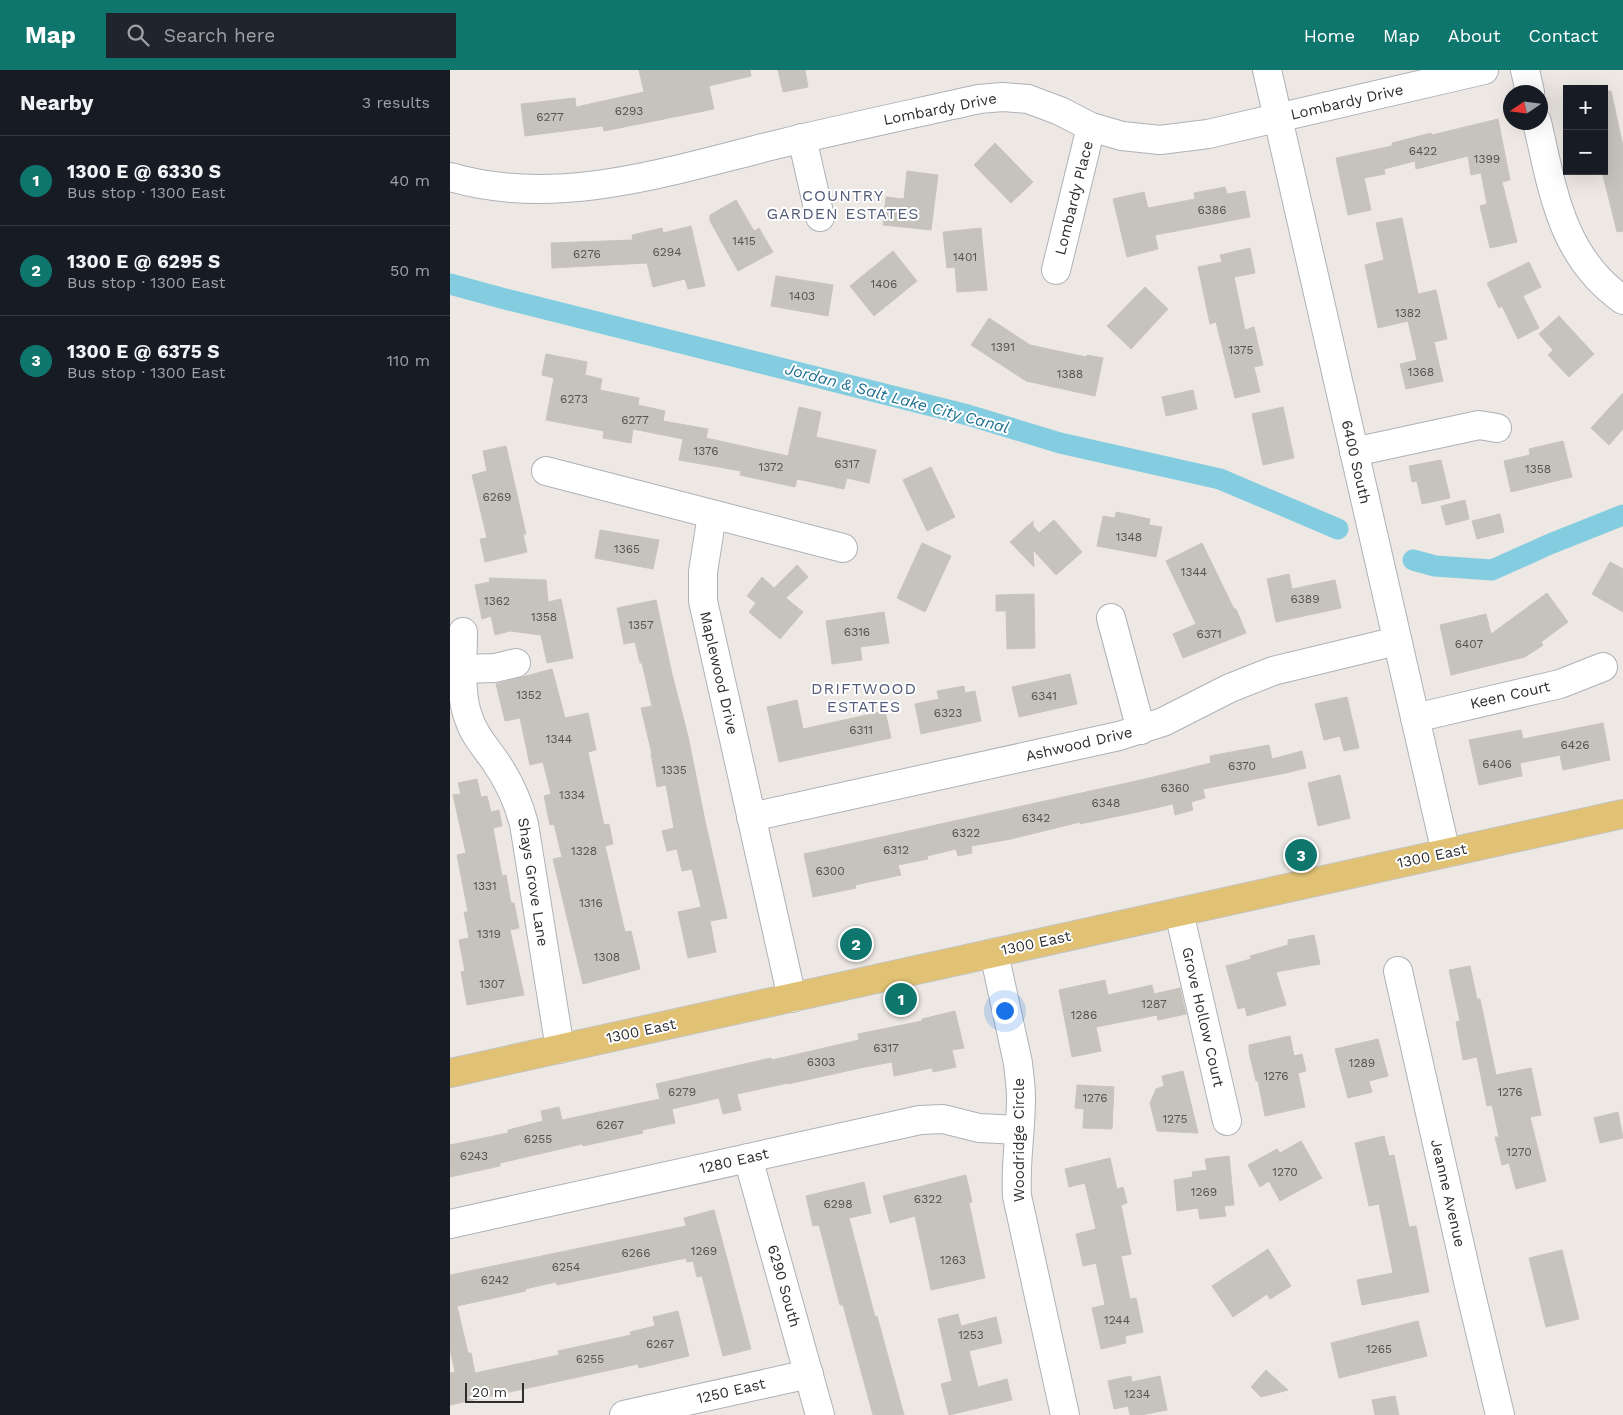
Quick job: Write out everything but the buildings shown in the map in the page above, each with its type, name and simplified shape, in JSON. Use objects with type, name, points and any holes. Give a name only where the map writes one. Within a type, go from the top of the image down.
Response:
[{"type":"main road","name":"1300 East","points":[[450,1073],[1623,814]]},
{"type":"street","name":"6400 South","points":[[1267,70],[1446,853]]},
{"type":"street","name":"Lombardy Drive","points":[[450,177],[506,188],[546,190],[597,186],[648,176],[802,138],[979,99],[1003,97],[1028,99],[1060,111],[1091,127],[1122,136],[1160,140],[1208,134],[1278,119],[1484,70]]},
{"type":"street","points":[[1525,70],[1528,85]]},
{"type":"street","name":"Lombardy Place","points":[[1056,270],[1091,127]]},
{"type":"street","points":[[1539,130],[1557,206],[1568,235],[1596,275],[1623,300]]},
{"type":"street","points":[[802,138],[820,217]]},
{"type":"street","points":[[1354,452],[1479,426],[1497,428]]},
{"type":"street","points":[[546,471],[843,548]]},
{"type":"street","name":"Maplewood Drive","points":[[712,515],[702,572],[703,601],[792,998]]},
{"type":"street","points":[[1111,618],[1141,730]]},
{"type":"street","name":"Shays Grove Lane","points":[[463,632],[464,697],[468,718],[512,790],[522,813],[560,1049]]},
{"type":"street","name":"Ashwood Drive","points":[[751,816],[1119,736],[1163,722],[1230,688],[1272,671],[1397,641]]},
{"type":"street","points":[[463,670],[495,668],[516,664]]},
{"type":"street","name":"Keen Court","points":[[1415,718],[1560,684],[1603,667]]},
{"type":"street","name":"Grove Hollow Court","points":[[1179,912],[1227,1122]]},
{"type":"street","name":"Woodridge Circle","points":[[994,953],[1018,1063],[1021,1097],[1016,1180],[1019,1210],[1064,1415]]},
{"type":"street","name":"Jeanne Avenue","points":[[1398,971],[1467,1281],[1500,1415]]},
{"type":"street","name":"1280 East","points":[[450,1224],[920,1120],[942,1120],[979,1128],[1019,1130]]},
{"type":"street","name":"6290 South","points":[[748,1158],[820,1415]]},
{"type":"street","name":"1250 East","points":[[624,1415],[809,1374]]},
{"type":"waterway","name":"Jordan & Salt Lake City Canal","points":[[450,284],[968,415],[1060,443],[1220,479],[1338,529]]},
{"type":"waterway","name":"Jordan & Salt Lake City Canal","points":[[1413,560],[1435,566],[1492,570],[1550,544],[1623,515]]},
{"type":"place","name":"1300 E @ 6375 S","points":[[1301,855]]},
{"type":"place","name":"1300 E @ 6295 S","points":[[856,944]]},
{"type":"place","name":"1300 E @ 6330 S","points":[[901,999]]},
{"type":"district","name":"COUNTRY GARDEN ESTATES","points":[[843,204]]},
{"type":"district","name":"DRIFTWOOD ESTATES","points":[[864,697]]}]
